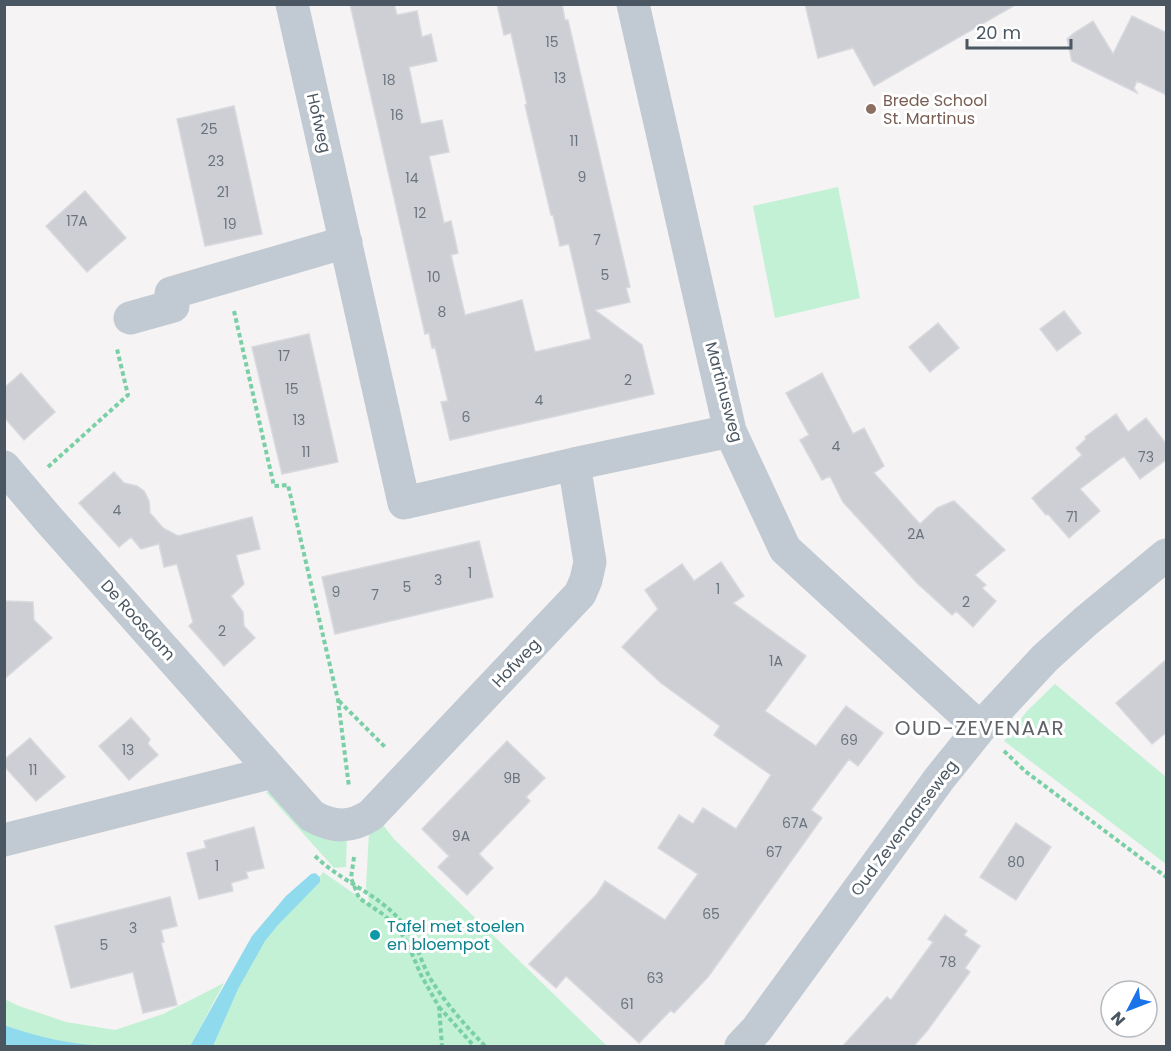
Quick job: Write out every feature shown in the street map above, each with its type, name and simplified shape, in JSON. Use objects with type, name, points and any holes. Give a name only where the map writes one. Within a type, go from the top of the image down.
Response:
[{"type":"street","name":"Hofweg","points":[[292,4],[404,503],[730,431]]},
{"type":"street","name":"Martinusweg","points":[[633,4],[730,431],[785,549],[980,728]]},
{"type":"street","points":[[130,318],[173,306],[171,293],[346,242]]},
{"type":"street","name":"Hofweg","points":[[357,824],[371,815],[580,594],[590,562],[574,464]]},
{"type":"street","name":"De Roosdom","points":[[14,478],[312,816],[324,823],[357,824]]},
{"type":"street","name":"Oud Zevenaarseweg","points":[[741,1047],[757,1029],[939,779],[980,728],[1045,658],[1086,621],[1167,555]]},
{"type":"street","points":[[4,840],[273,772]]},
{"type":"path","points":[[227,278],[274,486],[288,485],[338,700],[346,773],[357,824]]},
{"type":"path","points":[[14,478],[128,395],[111,324],[130,318]]},
{"type":"path","points":[[338,700],[411,773]]},
{"type":"path","points":[[980,728],[1025,771],[1167,877]]},
{"type":"path","points":[[474,1047],[439,1007],[399,930],[384,915],[359,898],[354,886],[378,901],[402,922],[413,939],[430,977],[461,1021],[485,1047]]},
{"type":"path","points":[[439,1007],[442,1047]]},
{"type":"green space","points":[[838,187],[860,298],[775,318],[753,206]]},
{"type":"green space","points":[[1055,684],[1166,777],[1166,864],[1004,741],[1027,711]]},
{"type":"green space","points":[[273,790],[347,833],[346,867],[334,868],[266,792]]},
{"type":"green space","points":[[380,821],[394,839],[607,1046],[213,1046],[236,991],[258,951],[292,909],[320,882],[323,872],[370,905],[366,887],[369,832]]},
{"type":"green space","points":[[224,983],[190,1046],[95,1046],[48,1039],[5,1025],[4,999],[66,1022],[115,1030],[163,1014]]},
{"type":"water","points":[[315,873],[320,877],[320,882],[265,941],[238,989],[213,1046],[190,1046],[252,936],[286,896]]},
{"type":"water","points":[[4,1025],[55,1040],[108,1046],[5,1046]]},
{"type":"building","points":[[350,4],[394,4],[397,15],[417,11],[422,37],[431,34],[437,61],[409,67],[421,124],[442,120],[449,152],[429,156],[444,223],[451,221],[458,253],[451,255],[465,315],[522,300],[535,352],[591,339],[569,244],[560,246],[553,215],[551,215],[511,33],[504,35],[497,4],[562,4],[565,20],[568,20],[630,287],[626,288],[630,302],[595,310],[642,345],[654,394],[450,440],[441,402],[448,401],[435,347],[432,348],[429,333],[425,334]]},
{"type":"building","points":[[805,4],[1017,4],[874,86],[853,48],[818,58]]},
{"type":"building","points":[[1132,16],[1167,33],[1167,95],[1137,81],[1134,88],[1137,93],[1072,61],[1067,39],[1074,33],[1093,21],[1113,54]]},
{"type":"building","points":[[234,106],[262,234],[205,246],[177,119]]},
{"type":"building","points":[[85,191],[126,238],[87,272],[46,226]]},
{"type":"building","points":[[1064,311],[1081,333],[1057,351],[1040,329]]},
{"type":"building","points":[[938,323],[959,348],[930,372],[909,347]]},
{"type":"building","points":[[309,334],[338,462],[282,474],[252,347]]},
{"type":"building","points":[[21,373],[55,412],[24,440],[4,417],[4,388]]},
{"type":"building","points":[[822,373],[853,434],[864,428],[884,466],[874,473],[920,524],[937,508],[954,501],[1005,550],[975,575],[986,585],[982,588],[996,601],[973,627],[956,611],[952,615],[917,583],[843,502],[830,476],[822,480],[800,440],[809,435],[786,393]]},
{"type":"building","points":[[1116,414],[1128,432],[1146,418],[1167,445],[1167,459],[1140,479],[1124,456],[1080,489],[1100,511],[1069,538],[1032,498],[1082,455],[1076,448],[1086,439],[1085,437]]},
{"type":"building","points":[[114,472],[124,483],[137,486],[144,491],[149,501],[150,513],[163,528],[178,536],[252,517],[260,549],[236,555],[244,584],[231,596],[243,612],[244,626],[255,638],[224,666],[189,626],[193,622],[177,564],[164,567],[159,544],[141,549],[131,537],[119,547],[79,503]]},
{"type":"building","points":[[479,541],[493,597],[335,634],[322,577]]},
{"type":"building","points":[[721,562],[744,596],[733,603],[806,656],[765,711],[816,746],[846,706],[883,733],[858,766],[849,759],[811,810],[822,818],[708,977],[674,1013],[671,1010],[639,1043],[566,976],[556,988],[529,964],[597,894],[605,881],[665,920],[698,874],[658,848],[679,815],[693,824],[703,808],[736,829],[771,775],[714,735],[720,726],[661,683],[622,647],[658,609],[645,590],[682,564],[694,581]]},
{"type":"building","points":[[4,601],[33,602],[34,620],[52,638],[4,679]]},
{"type":"building","points":[[1167,659],[1167,732],[1152,744],[1116,703]]},
{"type":"building","points":[[131,718],[150,739],[148,744],[158,755],[129,780],[99,746]]},
{"type":"building","points":[[30,738],[65,777],[36,801],[4,766],[4,760]]},
{"type":"building","points":[[507,741],[545,778],[526,797],[530,801],[479,854],[493,868],[467,895],[438,867],[449,856],[422,829]]},
{"type":"building","points":[[1016,823],[1051,847],[1016,900],[980,877]]},
{"type":"building","points":[[254,827],[264,868],[246,872],[248,878],[231,883],[233,891],[199,899],[187,853],[206,848],[204,841]]},
{"type":"building","points":[[170,897],[177,926],[161,930],[164,942],[161,943],[177,1005],[143,1013],[133,972],[71,988],[55,926]]},
{"type":"building","points":[[945,915],[967,931],[964,935],[980,946],[965,968],[970,972],[927,1031],[913,1047],[842,1047],[887,997],[891,1000],[933,942],[928,939]]},
{"type":"place","name":"Brede School St. Martinus","points":[[871,109]]},
{"type":"place","name":"Tafel met stoelen en bloempot","points":[[375,935]]},
{"type":"district","name":"OUD-ZEVENAAR","points":[[980,728]]}]
